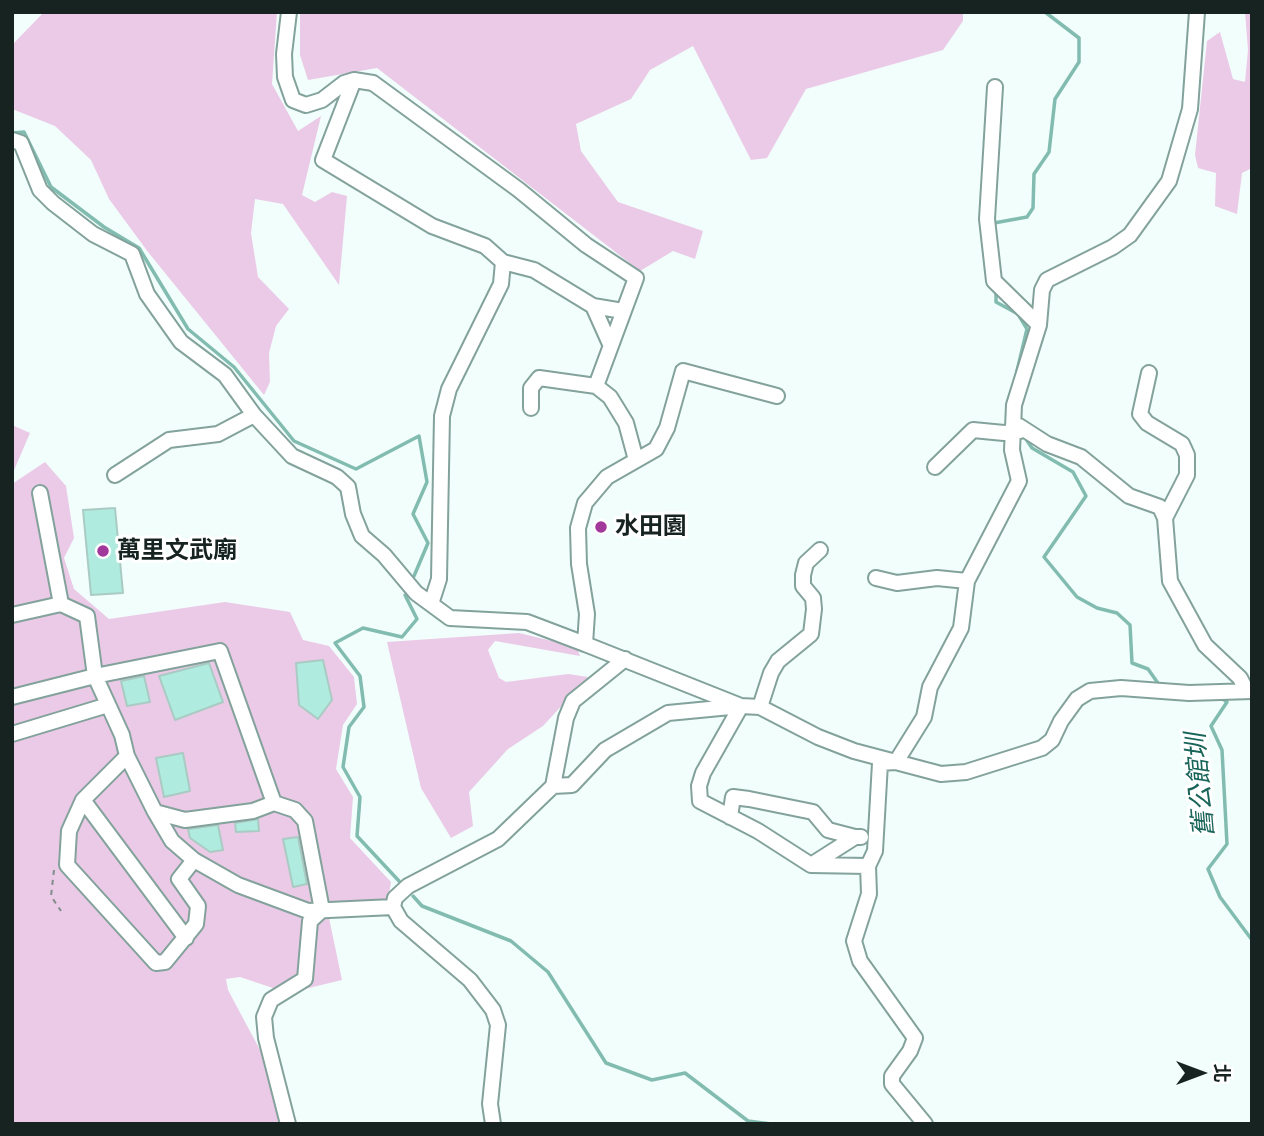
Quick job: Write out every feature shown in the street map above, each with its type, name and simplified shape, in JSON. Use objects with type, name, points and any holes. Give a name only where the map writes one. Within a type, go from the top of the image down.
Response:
[{"type":"street","points":[[289,12],[284,54],[285,77],[293,100],[306,105],[321,100],[344,83],[354,80],[373,83],[519,190],[586,245],[636,278],[596,386]]},
{"type":"street","points":[[896,762],[924,717],[930,687],[961,628],[967,581],[1019,481],[1012,450],[1014,405],[1039,325],[1042,290],[1047,279],[1113,247],[1130,235],[1169,181],[1190,110],[1197,12]]},
{"type":"street","points":[[354,80],[323,160],[432,226],[485,246],[503,262],[534,270],[593,306],[623,311]]},
{"type":"street","points":[[995,87],[987,205],[994,281],[1039,325]]},
{"type":"street","points":[[12,140],[21,143],[40,190],[53,203],[93,234],[132,254],[147,294],[181,342],[225,374],[254,415],[292,456],[337,477],[348,487],[353,514],[362,536],[384,555],[416,593],[450,618],[527,622],[741,706]]},
{"type":"street","points":[[431,604],[439,579],[442,416],[449,389],[501,284],[503,262]]},
{"type":"street","points":[[593,306],[610,344]]},
{"type":"street","points":[[585,644],[587,614],[579,564],[578,528],[584,503],[598,484],[656,449],[667,428],[683,371],[777,396]]},
{"type":"street","points":[[1149,373],[1140,414],[1147,423],[1182,444],[1187,455],[1187,475],[1165,518]]},
{"type":"street","points":[[531,408],[531,388],[539,378],[596,386],[610,397],[626,423],[636,460]]},
{"type":"street","points":[[115,475],[169,440],[218,434],[254,415]]},
{"type":"street","points":[[936,467],[973,430],[1020,431],[1019,426],[1048,444],[1081,457],[1129,496],[1160,507],[1165,518],[1170,581],[1205,645],[1240,678],[1249,691]]},
{"type":"street","points":[[40,493],[61,604]]},
{"type":"street","points":[[761,707],[771,673],[778,661],[811,634],[813,598],[803,586],[803,575],[806,563],[820,550]]},
{"type":"street","points":[[876,578],[897,583],[937,578],[967,581]]},
{"type":"street","points":[[12,615],[61,604],[87,617],[95,676],[126,745],[127,757],[172,841],[194,860],[259,893],[308,911],[393,906]]},
{"type":"street","points":[[12,697],[95,676],[220,651],[274,803]]},
{"type":"street","points":[[493,1124],[490,1104],[498,1025],[493,1010],[470,980],[401,921],[393,906],[396,898],[408,886],[498,839],[553,786],[565,718],[573,701],[625,659]]},
{"type":"street","points":[[553,786],[572,785],[605,750],[668,713],[741,706],[761,707],[818,737],[941,774],[966,772],[1042,748],[1052,740],[1060,721],[1077,699],[1090,691],[1121,688],[1189,693],[1249,691]]},
{"type":"street","points":[[12,734],[108,705]]},
{"type":"street","points":[[741,706],[699,786],[700,801],[811,865],[868,866]]},
{"type":"street","points":[[127,757],[83,800],[69,831],[67,865],[156,963],[165,962],[187,938],[196,923],[198,906],[179,880],[194,860]]},
{"type":"street","points":[[896,762],[880,763],[875,851],[868,866],[869,894],[854,941],[860,961],[915,1038],[910,1051],[892,1076],[892,1084],[925,1124]]},
{"type":"street","points":[[730,817],[733,797],[749,799],[813,812],[828,830],[855,837],[876,836]]},
{"type":"street","points":[[83,800],[187,938]]},
{"type":"street","points":[[155,812],[185,820],[253,811],[274,803],[295,810],[305,821],[322,910]]},
{"type":"street","points":[[811,865],[855,837]]},
{"type":"street","points":[[288,1124],[266,1038],[264,1017],[271,1000],[305,979],[310,920],[322,910]]},
{"type":"shaded area","points":[[44,12],[277,12],[272,84],[298,131],[321,116],[302,195],[315,202],[332,192],[347,196],[339,285],[283,204],[255,199],[251,233],[258,277],[289,309],[276,326],[269,353],[270,382],[264,395],[148,252],[109,199],[91,160],[55,126],[12,109],[12,45]]},
{"type":"shaded area","points":[[300,12],[963,12],[963,21],[943,50],[806,89],[767,158],[751,160],[693,46],[650,70],[631,99],[576,124],[581,151],[618,202],[703,231],[695,259],[673,251],[640,271],[377,68],[308,80],[300,55]]},
{"type":"shaded area","points":[[1245,12],[1252,12],[1252,168],[1242,173],[1237,214],[1215,206],[1216,173],[1198,168],[1195,155],[1207,41],[1220,32],[1233,79],[1245,82],[1248,50]]},
{"type":"shaded area","points":[[12,425],[30,433],[12,475]]},
{"type":"shaded area","points":[[45,462],[66,486],[74,538],[64,558],[74,589],[109,619],[225,602],[290,612],[303,640],[329,646],[354,677],[357,704],[343,725],[336,769],[353,797],[350,838],[391,882],[385,916],[329,918],[342,980],[288,993],[240,977],[226,979],[228,990],[291,1108],[281,1124],[12,1124],[12,484]]},
{"type":"shaded area","points":[[519,633],[577,647],[580,656],[495,641],[488,650],[499,678],[506,682],[568,674],[588,677],[543,726],[508,749],[469,792],[473,826],[451,838],[421,788],[387,642]]},
{"type":"building","name":"萬里文武廟","points":[[115,508],[123,593],[91,595],[83,510]]},
{"type":"building","points":[[323,660],[332,700],[318,719],[299,705],[296,663]]},
{"type":"building","points":[[209,663],[223,702],[175,720],[159,676]]},
{"type":"building","points":[[144,676],[150,702],[127,706],[121,681]]},
{"type":"building","points":[[183,753],[190,791],[164,797],[156,758]]},
{"type":"building","points":[[258,819],[259,831],[236,832],[235,823]]},
{"type":"building","points":[[218,825],[223,850],[210,852],[190,838],[188,829]]},
{"type":"building","points":[[298,837],[307,884],[293,887],[283,839]]},
{"type":"waterway","name":"舊公館圳","points":[[994,223],[1027,217],[1033,208],[1034,174],[1049,152],[1055,99],[1079,62],[1079,38],[1045,12]]},
{"type":"waterway","points":[[12,133],[24,132],[51,187],[104,227],[139,248],[188,329],[234,367],[294,441],[356,469],[419,436],[427,482],[413,514],[428,543],[414,576]]},
{"type":"waterway","name":"舊公館圳","points":[[996,290],[996,302],[1018,314],[1027,329],[1017,371]]},
{"type":"waterway","name":"舊公館圳","points":[[1024,436],[1032,448],[1073,472],[1086,496],[1044,557],[1077,597],[1097,608],[1117,613],[1130,625],[1132,663],[1148,669],[1160,686]]},
{"type":"waterway","points":[[399,881],[357,836],[360,797],[343,767],[349,727],[364,707],[360,676],[335,643],[363,628],[402,637],[417,619],[405,595]]},
{"type":"waterway","name":"舊公館圳","points":[[1220,697],[1227,702],[1211,726],[1222,750],[1227,844],[1208,869],[1220,897],[1252,940]]},
{"type":"waterway","points":[[413,896],[422,906],[511,941],[548,972],[606,1063],[652,1080],[685,1073],[748,1121],[771,1124]]},
{"type":"place","name":"水田園","points":[[601,527]]},
{"type":"place","name":"萬里文武廟","points":[[103,551]]}]
